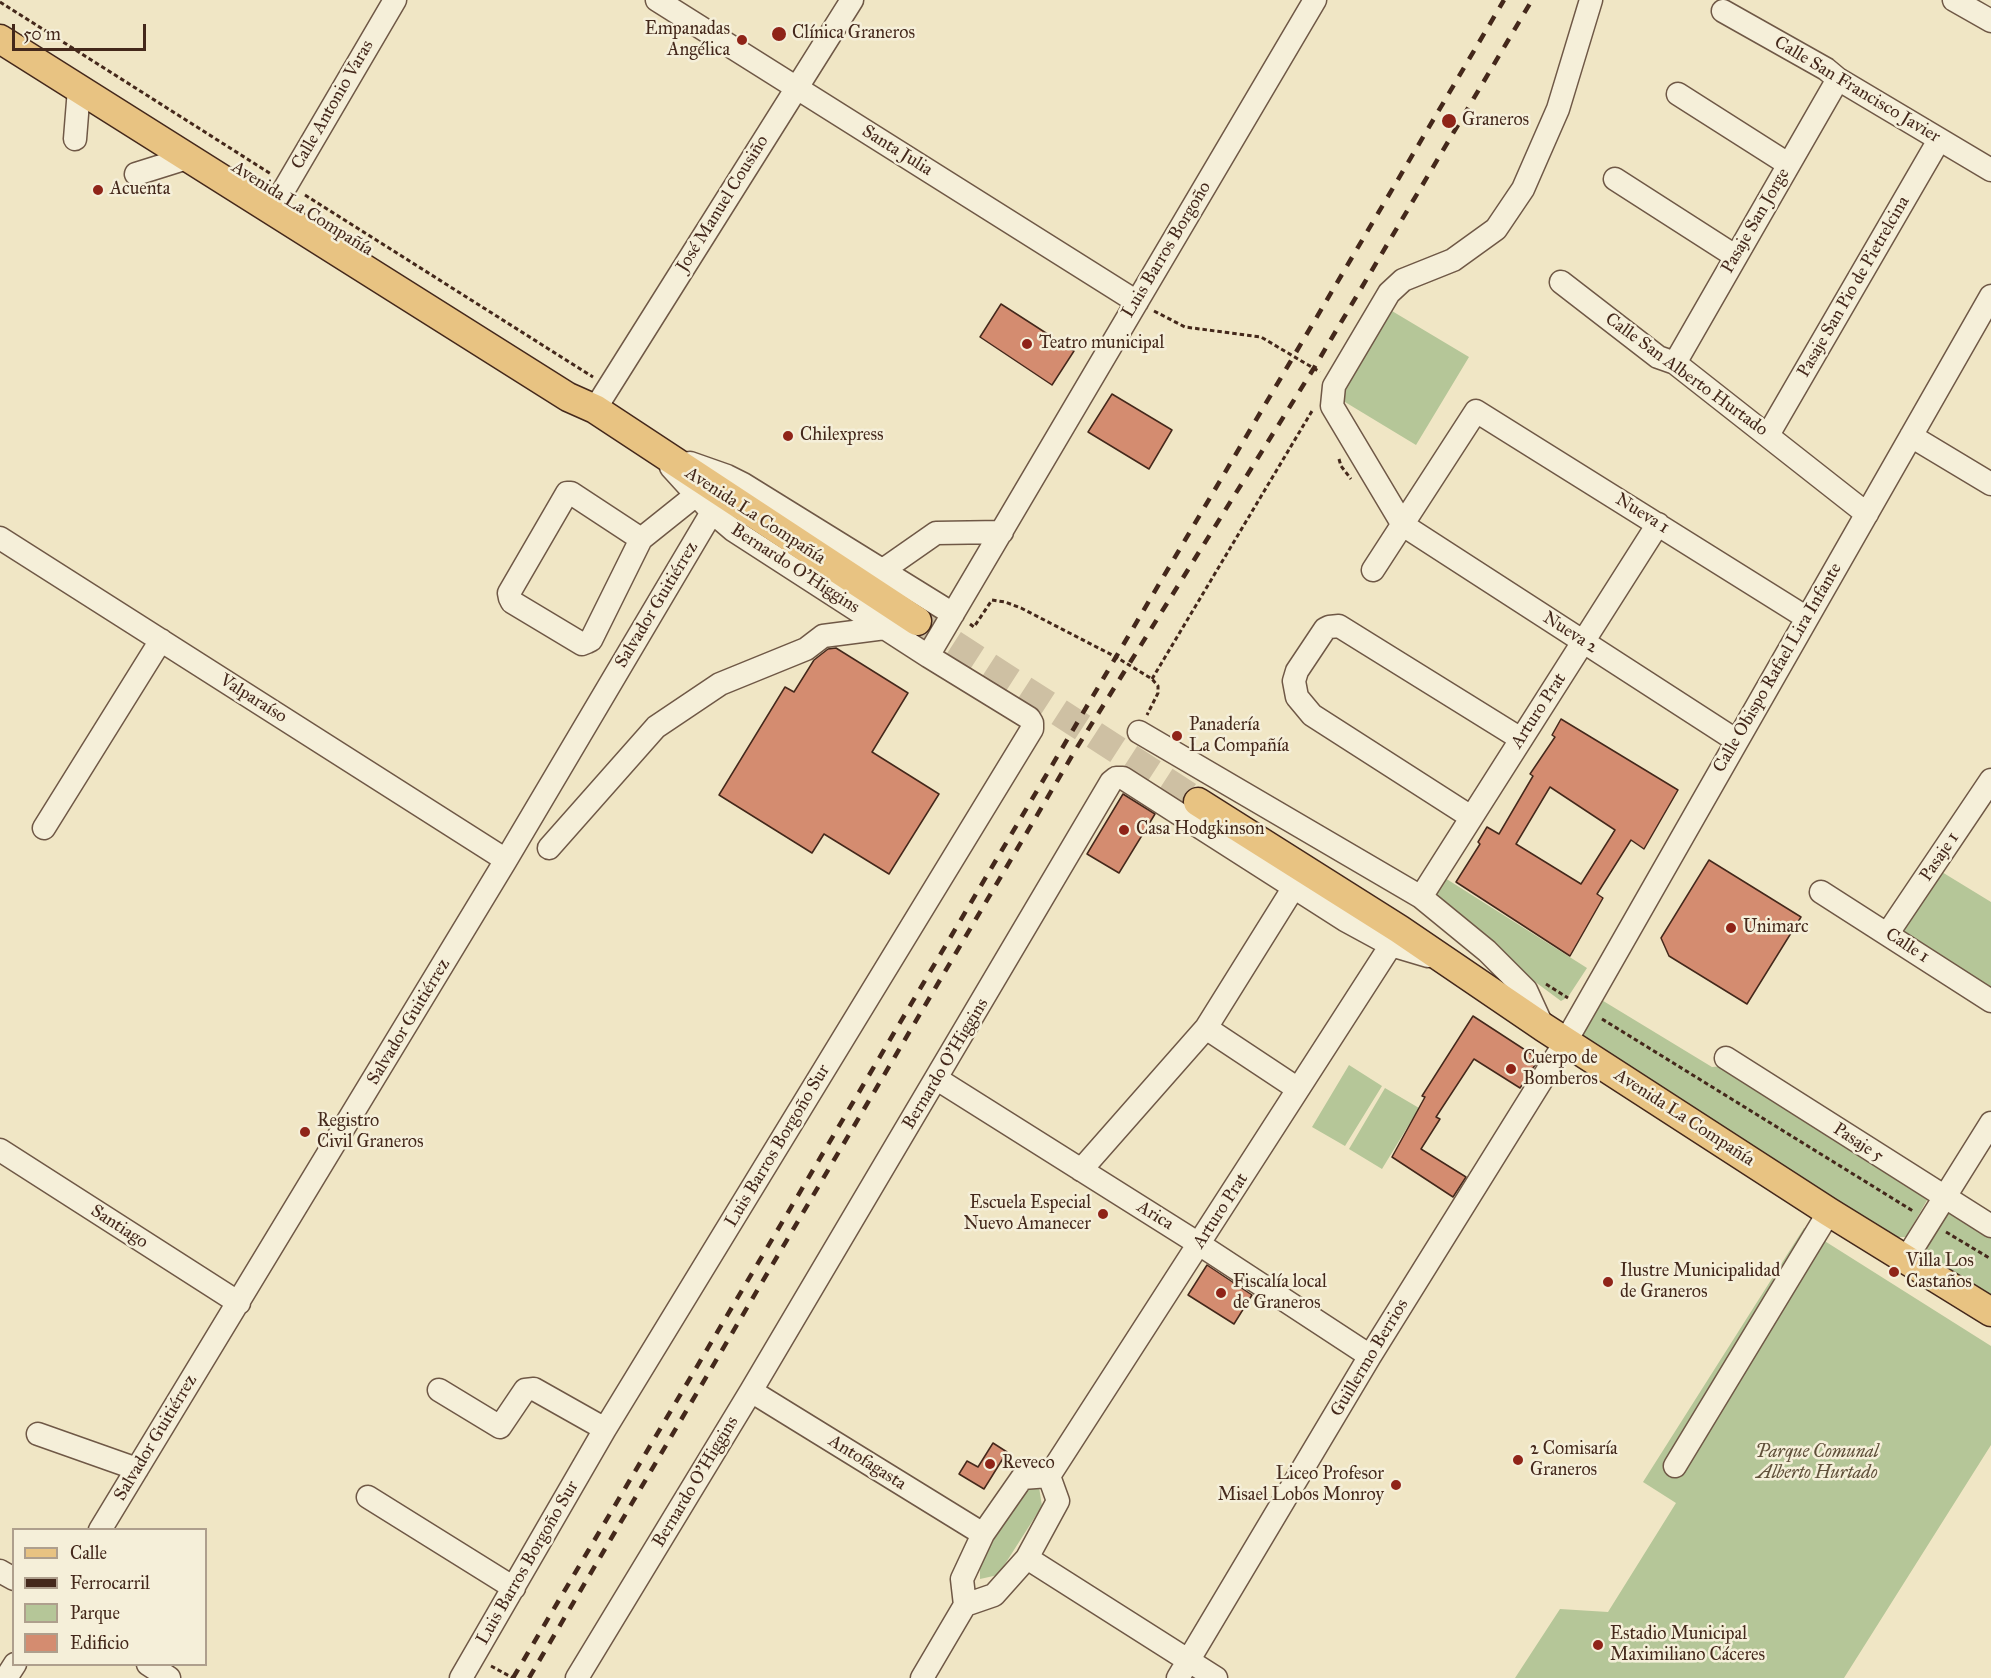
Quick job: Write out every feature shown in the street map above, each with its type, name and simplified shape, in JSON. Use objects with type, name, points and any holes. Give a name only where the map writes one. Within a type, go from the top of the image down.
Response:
[{"type":"main road","name":"Avenida La Compañía","points":[[0,18],[280,196],[568,397],[601,398],[658,452],[917,621]]},
{"type":"main road","name":"Avenida La Compañía","points":[[0,39],[187,158],[280,196]]},
{"type":"main road","name":"Avenida La Compañía","points":[[1188,808],[1389,922],[1555,1034],[1829,1212],[1991,1312]]},
{"type":"street","name":"Calle Antonio Varas","points":[[280,196],[395,0]]},
{"type":"street","name":"Santa Julia","points":[[657,0],[1137,302]]},
{"type":"street","name":"José Manuel Cousiño","points":[[601,398],[852,0]]},
{"type":"street","name":"Luis Barros Borgoño","points":[[928,656],[1315,0]]},
{"type":"street","points":[[1373,570],[1403,525],[1332,406],[1334,386],[1389,294],[1403,280],[1453,260],[1496,229],[1523,189],[1558,109],[1591,0]]},
{"type":"street","points":[[1954,0],[1991,21]]},
{"type":"street","name":"Calle San Francisco Javier","points":[[1723,11],[1826,69],[1838,79],[1991,170]]},
{"type":"street","name":"Pasaje San Jorge","points":[[1675,363],[1838,79]]},
{"type":"street","points":[[75,139],[79,89]]},
{"type":"street","points":[[1678,94],[1788,164]]},
{"type":"street","name":"Pasaje San Pio de Pietrelcina","points":[[1768,435],[1939,140]]},
{"type":"street","points":[[136,174],[187,158]]},
{"type":"street","points":[[1615,179],[1735,256]]},
{"type":"street","name":"Calle San Alberto Hurtado","points":[[1561,282],[1658,357],[1675,363],[1867,514]]},
{"type":"street","name":"Calle Obispo Rafael Lira Infante","points":[[1555,1034],[1585,1008],[1991,296]]},
{"type":"street","name":"Nueva 1","points":[[1403,525],[1476,411],[1808,618]]},
{"type":"street","points":[[1911,436],[1991,484]]},
{"type":"street","points":[[658,452],[727,476],[743,484],[953,614]]},
{"type":"street","name":"Bernardo O'Higgins","points":[[658,452],[712,512],[733,530],[928,656]]},
{"type":"street","points":[[641,539],[567,493],[509,592],[510,598],[512,602],[582,644],[591,640],[641,539],[696,495]]},
{"type":"street","name":"Salvador Guitiérrez","points":[[101,1528],[506,860],[712,512]]},
{"type":"street","name":"Arturo Prat","points":[[1421,897],[1658,524]]},
{"type":"street","name":"Nueva 2","points":[[1403,525],[1737,741]]},
{"type":"street","points":[[883,570],[936,533],[1002,532]]},
{"type":"street","name":"Valparaíso","points":[[0,538],[506,860]]},
{"type":"street","points":[[1471,816],[1312,716],[1297,698],[1294,681],[1297,671],[1325,629],[1339,626],[1521,739]]},
{"type":"street","points":[[549,848],[656,727],[720,684],[806,649],[823,636],[885,628]]},
{"type":"street","points":[[44,828],[161,640]]},
{"type":"street","name":"Luis Barros Borgoño Sur","points":[[461,1678],[605,1430],[1032,729],[1029,718],[928,656]]},
{"type":"street","points":[[1139,732],[1421,897],[1487,951],[1526,990],[1555,1034]]},
{"type":"street","points":[[1188,808],[1204,770]]},
{"type":"street","name":"Bernardo O'Higgins","points":[[577,1678],[751,1391],[1116,778],[1123,778],[1188,808],[1294,888],[1345,920],[1391,945],[1448,962]]},
{"type":"street","name":"Pasaje 1","points":[[1888,933],[1991,780]]},
{"type":"street","points":[[1081,1170],[1206,1028],[1294,888]]},
{"type":"street","name":"Calle 1","points":[[1821,892],[1991,1001]]},
{"type":"street","name":"Arturo Prat","points":[[1049,1476],[1391,945]]},
{"type":"street","points":[[1206,1028],[1298,1089]]},
{"type":"street","name":"Guillermo Berrios","points":[[1183,1670],[1370,1356],[1555,1034]]},
{"type":"street","name":"Pasaje 5","points":[[1726,1058],[1991,1226]]},
{"type":"street","name":"Arica","points":[[937,1079],[1200,1244],[1370,1356]]},
{"type":"street","points":[[1906,1258],[1991,1123]]},
{"type":"street","name":"Santiago","points":[[0,1150],[239,1304]]},
{"type":"street","points":[[1675,1466],[1829,1212]]},
{"type":"street","points":[[439,1390],[500,1427],[525,1390],[534,1389],[605,1430]]},
{"type":"street","name":"Antofagasta","points":[[751,1391],[983,1534]]},
{"type":"street","points":[[38,1434],[137,1469]]},
{"type":"street","points":[[922,1678],[965,1605],[962,1579],[983,1534],[1022,1478],[1049,1476],[1058,1501],[1027,1558],[994,1595],[965,1605]]},
{"type":"street","points":[[369,1497],[514,1588]]},
{"type":"street","points":[[1027,1558],[1183,1670],[1216,1678]]},
{"type":"street","points":[[150,1666],[169,1678]]},
{"type":"path","points":[[0,2],[280,196],[601,398]]},
{"type":"path","points":[[1137,302],[1185,327],[1261,337],[1321,373]]},
{"type":"path","points":[[1152,679],[1316,402]]},
{"type":"path","points":[[1311,411],[1318,419]]},
{"type":"path","points":[[1338,456],[1341,466],[1354,485]]},
{"type":"path","points":[[953,614],[974,627],[992,600],[1005,602],[1116,657],[1152,679],[1158,686],[1158,693],[1139,732]]},
{"type":"path","points":[[1541,980],[1991,1259]]},
{"type":"path","points":[[474,1657],[513,1678]]},
{"type":"green space","points":[[1392,311],[1469,357],[1416,445],[1340,399]]},
{"type":"green space","points":[[1937,869],[1991,902],[1991,990],[1898,933]]},
{"type":"green space","points":[[1445,878],[1587,968],[1568,997],[1561,1001],[1492,950],[1432,898]]},
{"type":"green space","points":[[1600,999],[1712,1067],[1725,1066],[1930,1195],[1906,1237],[1892,1237],[1577,1039]]},
{"type":"green space","points":[[1349,1065],[1382,1086],[1345,1146],[1312,1127]]},
{"type":"green space","points":[[1385,1088],[1419,1108],[1382,1169],[1349,1149]]},
{"type":"green space","points":[[1944,1203],[1991,1232],[1991,1303],[1923,1261],[1920,1242]]},
{"type":"green space","name":"Parque Comunal Alberto Hurtado","points":[[1804,1228],[1991,1346],[1991,1445],[1844,1678],[1515,1678],[1560,1609],[1608,1612],[1676,1503],[1643,1482]]},
{"type":"green space","points":[[1039,1487],[1042,1506],[998,1575],[980,1579],[980,1562],[1025,1490]]},
{"type":"building","name":"Teatro municipal","points":[[1001,304],[1074,351],[1052,385],[980,337]]},
{"type":"building","points":[[1112,394],[1172,430],[1149,469],[1088,432]]},
{"type":"building","points":[[836,648],[908,693],[872,752],[939,794],[889,874],[824,834],[812,853],[719,795],[785,687],[794,692],[814,660],[828,649]]},
{"type":"building","points":[[1561,719],[1678,790],[1644,849],[1631,840],[1597,894],[1603,898],[1570,956],[1456,882],[1480,844],[1478,842],[1487,827],[1499,834],[1533,776],[1530,774],[1555,737],[1552,735]],"holes":[[[1550,787],[1615,830],[1581,884],[1516,844]]]},
{"type":"building","name":"Casa Hodgkinson","points":[[1123,794],[1155,814],[1119,873],[1087,854]]},
{"type":"building","name":"Unimarc","points":[[1709,860],[1801,917],[1747,1004],[1669,956],[1661,938]]},
{"type":"building","name":"Cuerpo de Bomberos","points":[[1473,1016],[1539,1059],[1520,1088],[1474,1059],[1436,1117],[1440,1119],[1421,1149],[1466,1177],[1453,1197],[1392,1157],[1425,1097],[1422,1096]]},
{"type":"building","name":"Fiscalía local de Graneros","points":[[1207,1265],[1252,1295],[1234,1324],[1188,1295]]},
{"type":"building","name":"Reveco","points":[[993,1443],[1007,1452],[984,1489],[959,1474],[967,1461],[978,1467]]},
{"type":"tunnel","points":[[918,621],[1198,802]]},
{"type":"railway","points":[[513,1678],[1504,0]]},
{"type":"railway","points":[[529,1678],[1076,749],[1314,368],[1532,0]]},
{"type":"place","name":"Clínica Graneros","points":[[779,34]]},
{"type":"place","name":"Empanadas Angélica","points":[[742,40]]},
{"type":"place","name":"Graneros","points":[[1449,121]]},
{"type":"place","name":"Acuenta","points":[[98,190]]},
{"type":"place","name":"Teatro municipal","points":[[1027,344]]},
{"type":"place","name":"Chilexpress","points":[[788,436]]},
{"type":"place","name":"Panadería La Compañía","points":[[1177,736]]},
{"type":"place","name":"Casa Hodgkinson","points":[[1124,830]]},
{"type":"place","name":"Unimarc","points":[[1731,928]]},
{"type":"place","name":"Cuerpo de Bomberos","points":[[1511,1069]]},
{"type":"place","name":"Registro Civil Graneros","points":[[305,1132]]},
{"type":"place","name":"Escuela Especial Nuevo Amanecer","points":[[1103,1214]]},
{"type":"place","name":"Villa Los Castaños","points":[[1894,1272]]},
{"type":"place","name":"Ilustre Municipalidad de Graneros","points":[[1608,1282]]},
{"type":"place","name":"Fiscalía local de Graneros","points":[[1221,1293]]},
{"type":"place","name":"2 Comisaría Graneros","points":[[1518,1460]]},
{"type":"place","name":"Reveco","points":[[990,1464]]},
{"type":"place","name":"Liceo Profesor Misael Lobos Monroy","points":[[1396,1485]]},
{"type":"place","name":"Estadio Municipal Maximiliano Cáceres","points":[[1598,1645]]}]
